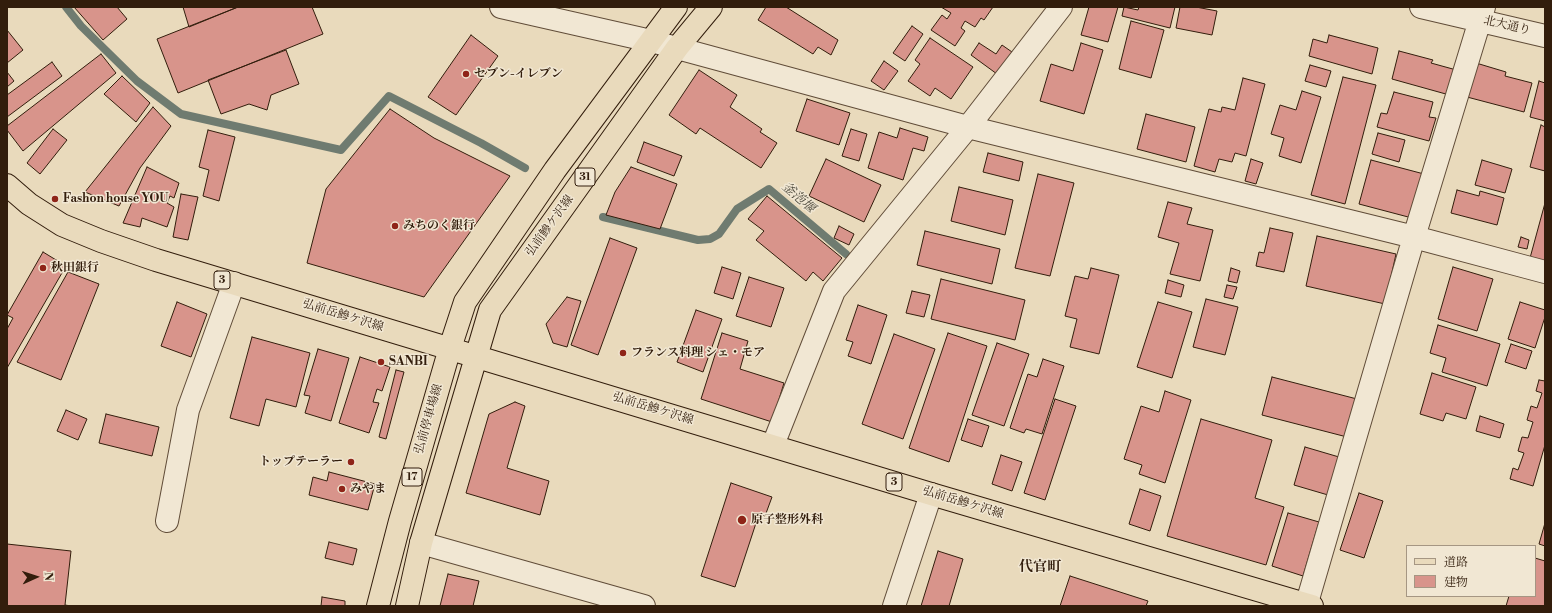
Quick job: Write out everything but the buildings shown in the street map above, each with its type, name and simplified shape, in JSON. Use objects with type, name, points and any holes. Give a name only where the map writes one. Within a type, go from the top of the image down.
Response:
[{"type":"main road","name":"31","points":[[450,348],[464,302],[555,170],[676,7]]},
{"type":"main road","name":"弘前鰺ケ沢線","points":[[476,356],[490,310],[677,48],[711,7]]},
{"type":"main road","name":"弘前岳鰺ケ沢線","points":[[7,185],[29,204],[62,225],[101,241],[156,260],[1308,606]]},
{"type":"main road","name":"弘前停車場線","points":[[378,606],[400,521],[450,348]]},
{"type":"main road","name":"17","points":[[407,606],[421,543],[476,356]]},
{"type":"street","points":[[501,7],[651,41],[968,127],[1414,237],[1545,272]]},
{"type":"street","points":[[773,445],[834,291],[968,127],[1061,7]]},
{"type":"street","name":"北大通り","points":[[1421,7],[1482,14],[1545,36]]},
{"type":"street","points":[[1308,606],[1414,237],[1482,14]]},
{"type":"street","points":[[167,521],[188,410],[234,283]]},
{"type":"street","points":[[894,606],[931,494]]},
{"type":"street","points":[[421,543],[644,606]]},
{"type":"waterway","points":[[66,7],[81,26],[137,81],[181,114],[341,150],[389,96],[481,143],[525,168]]},
{"type":"waterway","name":"釜萢堰","points":[[603,217],[698,240],[710,239],[719,234],[737,209],[769,189],[846,254]]},
{"type":"place","name":"セブン-イレブン","points":[[466,74]]},
{"type":"place","name":"Fashon house YOU","points":[[55,199]]},
{"type":"place","name":"みちのく銀行","points":[[395,226]]},
{"type":"place","name":"秋田銀行","points":[[43,268]]},
{"type":"place","name":"フランス料理 シェ・モア","points":[[623,353]]},
{"type":"place","name":"SANBI","points":[[381,362]]},
{"type":"place","name":"トップテーラー","points":[[351,462]]},
{"type":"place","name":"みやま","points":[[342,489]]},
{"type":"place","name":"原子整形外科","points":[[742,520]]},
{"type":"district","name":"代官町","points":[[1040,568]]}]
